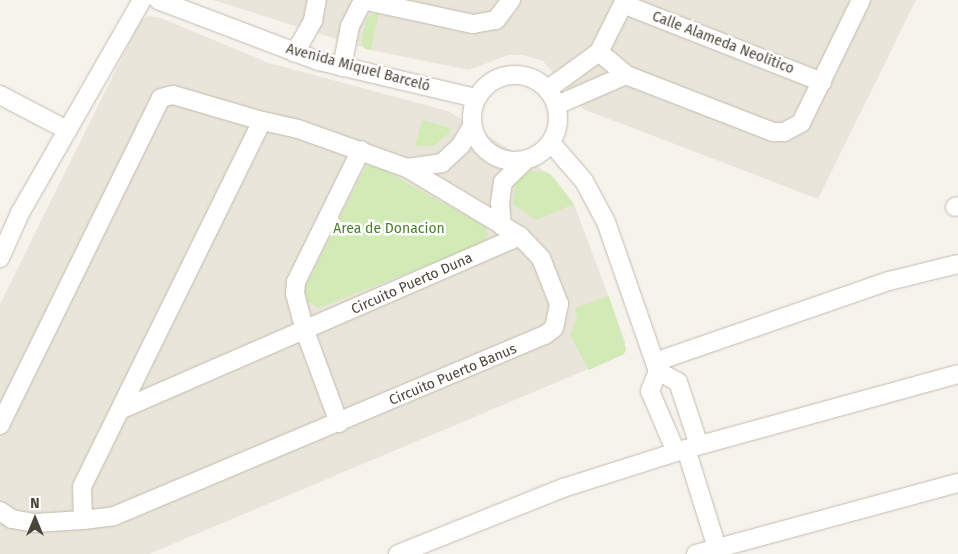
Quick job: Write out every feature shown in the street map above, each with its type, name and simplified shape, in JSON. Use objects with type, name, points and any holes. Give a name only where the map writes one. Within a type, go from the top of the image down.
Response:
[{"type":"street","points":[[0,258],[20,214],[142,0]]},
{"type":"street","name":"Avenida Miquel Barceló","points":[[158,0],[295,53],[342,67],[476,98]]},
{"type":"street","points":[[295,53],[313,20],[317,0]]},
{"type":"street","points":[[342,67],[350,26],[362,0],[473,24],[496,20],[511,0]]},
{"type":"street","points":[[599,52],[626,76],[773,132],[794,129],[800,123],[822,82],[861,0]]},
{"type":"street","points":[[548,89],[599,52],[624,2]]},
{"type":"street","name":"Calle Alameda Neolitico","points":[[624,2],[822,82]]},
{"type":"street","points":[[408,168],[442,163],[461,145],[472,126],[476,98],[495,80],[508,76],[536,80],[548,89],[557,105],[559,123],[551,143],[525,161],[503,182],[500,203],[502,226]]},
{"type":"street","points":[[557,105],[626,76]]},
{"type":"street","points":[[0,95],[68,130]]},
{"type":"street","name":"Circuito Puerto Banus","points":[[0,425],[161,98],[173,96],[262,121],[361,150],[408,168],[520,236],[541,258],[556,291],[559,304],[554,328],[545,336],[114,516],[35,523],[12,519],[0,511]]},
{"type":"street","points":[[84,520],[82,487],[262,121]]},
{"type":"street","points":[[472,126],[485,151],[497,158],[525,161]]},
{"type":"street","points":[[551,143],[584,181],[606,222],[657,366],[678,382],[687,449],[717,548]]},
{"type":"street","points":[[338,423],[305,332],[296,294],[296,282],[361,150]]},
{"type":"street","name":"Circuito Puerto Duna","points":[[122,409],[305,332],[520,236]]},
{"type":"street","points":[[657,366],[889,281],[958,264]]},
{"type":"street","points":[[657,366],[650,391],[687,449]]},
{"type":"street","points":[[398,554],[563,488],[687,449],[958,374]]},
{"type":"street","points":[[696,554],[958,483]]},
{"type":"shaded area","points":[[213,0],[916,0],[818,199],[583,109],[543,61],[523,55],[508,55],[469,70],[371,50]]},
{"type":"shaded area","points":[[149,16],[161,18],[269,63],[448,111],[553,176],[574,204],[625,341],[624,354],[149,554],[0,554],[0,304],[140,21]]},
{"type":"green space","points":[[379,12],[371,50],[365,49],[361,41],[367,17]]},
{"type":"green space","points":[[422,120],[451,128],[450,132],[434,146],[415,146]]},
{"type":"green space","name":"Area de Donacion","points":[[375,165],[486,227],[488,236],[481,244],[319,308],[307,301],[305,288],[366,166]]},
{"type":"green space","points":[[531,171],[549,173],[574,204],[536,220],[513,204],[515,182]]},
{"type":"green space","points":[[609,296],[626,349],[624,354],[589,370],[570,335],[577,318],[575,308]]}]
